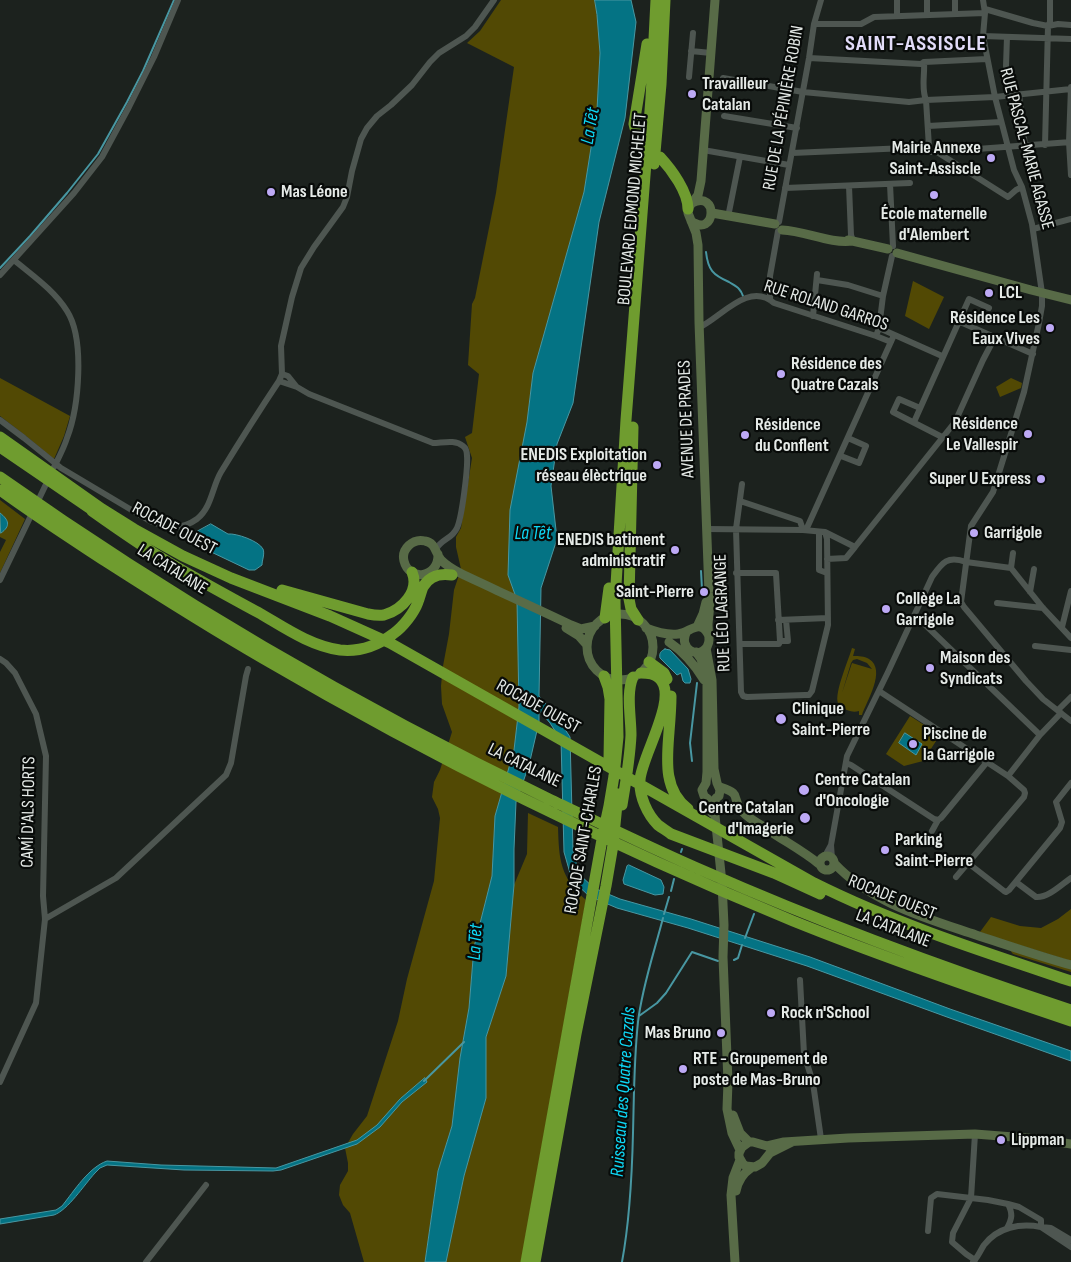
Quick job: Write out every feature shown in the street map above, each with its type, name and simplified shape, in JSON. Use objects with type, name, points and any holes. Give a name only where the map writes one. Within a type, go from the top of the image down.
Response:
[{"type":"highway","points":[[643,140],[634,124],[650,46],[650,0]]},
{"type":"highway","name":"BOULEVARD EDMOND MICHELET","points":[[630,420],[651,98],[650,46],[656,0]]},
{"type":"highway","name":"BOULEVARD EDMOND MICHELET","points":[[630,420],[660,84],[664,0]]},
{"type":"highway","points":[[660,84],[666,66],[670,0]]},
{"type":"highway","points":[[660,158],[675,176],[691,211]]},
{"type":"highway","points":[[607,617],[610,565],[630,420]]},
{"type":"highway","points":[[630,420],[629,599],[631,609],[642,624]]},
{"type":"highway","name":"ROCADE SAINT-CHARLES","points":[[526,1262],[613,783],[618,737],[615,601],[630,420]]},
{"type":"highway","name":"ROCADE SAINT-CHARLES","points":[[535,1262],[574,1043],[606,886],[618,842],[623,740],[621,601],[630,420]]},
{"type":"highway","name":"ROCADE OUEST","points":[[0,437],[102,509],[134,529],[206,567],[254,588],[330,616],[383,642],[714,830],[825,897],[879,922],[916,936],[1071,990]]},
{"type":"highway","name":"ROCADE OUEST","points":[[0,447],[83,504],[184,564],[233,586],[383,642]]},
{"type":"highway","name":"LA CATALANE","points":[[0,477],[103,548],[249,638],[516,796],[618,842],[703,877],[734,895],[794,921],[935,975],[1071,1022]]},
{"type":"highway","name":"LA CATALANE","points":[[0,490],[71,539],[171,603],[321,692],[436,749]]},
{"type":"highway","points":[[79,492],[179,551],[218,569],[248,581],[368,614],[384,615],[401,607],[407,600],[414,585],[412,572]]},
{"type":"highway","points":[[83,504],[165,560],[306,639],[339,650],[368,648],[386,639],[397,631],[407,619],[418,603],[424,586],[429,579],[436,575],[453,572]]},
{"type":"highway","points":[[407,619],[416,602],[426,573]]},
{"type":"highway","points":[[651,656],[670,683],[671,689],[667,768],[671,785],[684,806],[714,830]]},
{"type":"highway","points":[[618,842],[630,750],[630,691],[634,676],[651,674],[659,678],[664,686],[665,694],[658,729],[641,770],[640,784],[644,803],[650,815],[659,826],[671,834],[774,873],[825,897]]},
{"type":"highway","points":[[603,834],[609,760],[610,699],[608,678]]},
{"type":"highway","name":"ROCADE OUEST","points":[[714,830],[850,901],[921,930],[1071,981]]},
{"type":"highway","name":"LA CATALANE","points":[[703,877],[733,883],[798,911],[940,966],[1071,1010]]},
{"type":"main road","points":[[701,181],[706,202],[712,213],[710,219],[703,224],[697,224],[691,211],[698,195],[701,181],[715,0]]},
{"type":"main road","points":[[691,211],[699,200],[706,202]]},
{"type":"main road","name":"AVENUE DE PRADES","points":[[691,211],[698,245],[710,607],[709,636]]},
{"type":"main road","points":[[712,213],[753,220],[764,226],[796,228],[809,235],[828,238],[838,242],[853,241],[933,259],[943,266],[1071,300]]},
{"type":"main road","name":"AVENUE DE PRADES","points":[[698,245],[703,224]]},
{"type":"main road","points":[[453,572],[441,560],[430,542],[416,541],[406,548],[404,558],[406,566],[412,572],[418,574],[439,570],[453,572],[573,631],[580,633],[595,626],[607,617],[625,615],[642,624],[673,634],[686,633]]},
{"type":"main road","points":[[426,573],[433,570],[436,565],[438,559],[437,551]]},
{"type":"main road","name":"AVENUE DE PRADES","points":[[697,627],[709,593]]},
{"type":"main road","points":[[642,624],[650,635],[652,642],[651,656]]},
{"type":"main road","points":[[595,626],[588,638],[588,654],[591,663],[608,678],[634,676],[660,645],[674,641],[684,643]]},
{"type":"main road","points":[[706,648],[703,651],[696,652],[688,649],[684,639],[686,633],[692,627],[704,629],[709,636],[706,648],[712,680],[716,793],[714,830],[722,883],[722,943],[728,1109],[730,1123],[740,1150],[740,1160],[733,1178],[731,1195],[735,1262]]},
{"type":"main road","points":[[580,633],[587,645]]},
{"type":"main road","points":[[670,642],[692,661],[706,682]]},
{"type":"main road","points":[[696,652],[701,659],[707,677],[707,772],[706,783],[702,790],[704,796],[716,793],[730,796],[737,801],[742,811],[781,839],[802,851],[827,861],[874,894],[913,914],[1031,953],[1071,964]]},
{"type":"main road","points":[[706,783],[711,781],[716,793],[711,810],[722,925]]},
{"type":"main road","points":[[728,1082],[733,1116],[740,1133],[749,1142],[760,1145],[767,1146],[784,1142],[821,1139],[976,1134],[1039,1138],[1071,1144]]},
{"type":"main road","points":[[740,1150],[749,1142]]},
{"type":"main road","points":[[734,1236],[735,1193],[744,1173],[758,1166],[770,1153],[792,1142]]},
{"type":"main road","points":[[760,1145],[764,1151],[764,1159]]},
{"type":"main road","points":[[740,1160],[751,1168]]},
{"type":"street","points":[[0,275],[74,193],[102,157],[134,99],[178,0]]},
{"type":"street","points":[[0,420],[61,468],[150,521],[172,528],[184,526],[196,519],[205,511],[220,474],[279,381],[282,374],[281,346],[292,296],[301,268],[343,207],[361,140],[367,128],[377,116],[392,106],[439,53],[476,28],[494,0]]},
{"type":"street","name":"RUE DE LA PÉPINIÈRE ROBIN","points":[[770,300],[770,276],[778,227],[814,24],[821,0]]},
{"type":"street","points":[[897,0],[897,16]]},
{"type":"street","points":[[927,0],[927,15]]},
{"type":"street","points":[[955,0],[955,14]]},
{"type":"street","name":"RUE PASCAL-MARIE AGASSE","points":[[983,0],[985,11],[983,36],[987,59],[1014,170],[1022,187],[1034,229],[1042,306],[1024,392],[993,492],[971,526],[962,602],[964,607],[1043,699],[1071,721]]},
{"type":"street","points":[[1045,145],[1050,0]]},
{"type":"street","points":[[814,24],[862,24],[874,17],[985,11],[1033,24],[1048,26],[1058,24],[1071,25]]},
{"type":"street","points":[[689,76],[693,33]]},
{"type":"street","points":[[983,36],[1071,39]]},
{"type":"street","points":[[1006,66],[1007,37]]},
{"type":"street","points":[[692,51],[710,53]]},
{"type":"street","points":[[809,58],[909,64],[987,59]]},
{"type":"street","points":[[924,62],[925,73],[923,77],[929,152],[1070,142]]},
{"type":"street","points":[[724,78],[803,92],[909,102],[1071,89],[1071,175]]},
{"type":"street","points":[[1020,94],[1025,146]]},
{"type":"street","points":[[724,116],[797,128]]},
{"type":"street","points":[[928,126],[1001,122]]},
{"type":"street","points":[[792,154],[929,147]]},
{"type":"street","points":[[703,150],[789,165]]},
{"type":"street","points":[[937,152],[1008,197],[1022,187]]},
{"type":"street","points":[[728,217],[740,157]]},
{"type":"street","points":[[785,188],[910,183]]},
{"type":"street","points":[[876,336],[893,251],[890,184]]},
{"type":"street","points":[[849,186],[851,235],[853,241]]},
{"type":"street","points":[[1034,229],[1071,219]]},
{"type":"street","points":[[0,580],[58,458],[69,430],[76,394],[78,351],[74,327],[68,312],[56,296],[14,260]]},
{"type":"street","points":[[813,316],[817,277],[883,296]]},
{"type":"street","name":"RUE ROLAND GARROS","points":[[700,326],[736,302],[759,296],[774,303],[891,342]]},
{"type":"street","points":[[914,422],[969,298],[989,308]]},
{"type":"street","points":[[958,321],[1033,354]]},
{"type":"street","name":"RUE ROLAND GARROS","points":[[879,328],[942,356]]},
{"type":"street","points":[[805,530],[841,456],[894,335]]},
{"type":"street","points":[[827,559],[846,558],[955,422],[995,337]]},
{"type":"street","points":[[282,374],[288,376],[297,386],[309,394],[433,442],[457,442],[466,449],[467,458],[459,521],[452,536],[444,539],[437,551]]},
{"type":"street","points":[[279,381],[297,386]]},
{"type":"street","points":[[920,408],[899,399],[893,412],[942,437]]},
{"type":"street","points":[[841,456],[859,463],[866,446],[848,438]]},
{"type":"street","name":"RUE LÉO LAGRANGE","points":[[742,484],[736,529],[736,574],[741,692],[743,696],[809,694],[812,691],[828,626],[828,618]]},
{"type":"street","points":[[740,501],[800,521],[805,530]]},
{"type":"street","points":[[707,529],[805,530],[822,532],[855,547]]},
{"type":"street","points":[[778,620],[828,618],[827,539],[822,532]]},
{"type":"street","points":[[822,532],[819,570],[827,572]]},
{"type":"street","points":[[1011,568],[1013,553]]},
{"type":"street","points":[[827,861],[832,845],[850,748],[879,691],[932,577],[941,564],[946,560],[952,559],[1011,568],[1071,638]]},
{"type":"street","points":[[1030,592],[1034,569]]},
{"type":"street","points":[[736,574],[776,573],[780,641]]},
{"type":"street","points":[[1062,626],[1071,591]]},
{"type":"street","points":[[997,603],[1044,608]]},
{"type":"street","points":[[915,615],[1040,735]]},
{"type":"street","points":[[740,644],[779,644],[780,641],[788,642],[786,620]]},
{"type":"street","points":[[1035,646],[1071,650]]},
{"type":"street","name":"CAMÍ D'ALS HORTS","points":[[0,659],[15,673],[36,714],[46,756],[42,896],[45,919],[36,1003],[0,1082]]},
{"type":"street","points":[[45,919],[116,878],[226,775],[231,763],[248,669]]},
{"type":"street","points":[[879,691],[1008,776],[1024,790],[1024,797],[956,877]]},
{"type":"street","points":[[1008,776],[1071,697]]},
{"type":"street","points":[[932,831],[938,820],[987,762]]},
{"type":"street","points":[[846,763],[938,820]]},
{"type":"street","points":[[968,863],[1004,891],[1009,890],[1060,828],[1062,822],[1056,802],[1071,783]]},
{"type":"street","points":[[1016,882],[1036,898],[1039,898],[1044,897],[1071,878]]},
{"type":"street","points":[[800,980],[804,1054],[813,1083],[821,1139]]},
{"type":"street","points":[[976,1134],[971,1198],[953,1233],[952,1242],[975,1262],[985,1244],[1007,1228],[1020,1226],[1051,1228],[1071,1240]]},
{"type":"street","points":[[146,1262],[206,1185]]},
{"type":"street","points":[[928,1231],[931,1198],[937,1194],[1019,1207],[1041,1220],[1041,1227]]},
{"type":"street","points":[[1007,1228],[1012,1218],[1011,1209],[1008,1204]]},
{"type":"street","points":[[1041,1227],[1071,1247]]},
{"type":"shaded area","points":[[501,0],[595,0],[600,53],[597,110],[584,192],[533,373],[508,575],[517,600],[519,707],[514,750],[495,816],[492,876],[474,947],[469,1008],[460,1058],[452,1126],[438,1171],[425,1262],[364,1262],[350,1213],[343,1205],[339,1195],[340,1185],[348,1171],[345,1148],[367,1116],[398,1021],[407,979],[434,881],[440,818],[432,797],[434,782],[440,770],[452,732],[442,704],[441,686],[454,590],[461,569],[456,547],[456,537],[461,528],[472,458],[465,437],[472,433],[479,374],[468,365],[472,304],[475,298],[496,193],[514,67],[467,43],[480,31]]},
{"type":"shaded area","points":[[913,281],[944,297],[929,329],[905,316]]},
{"type":"shaded area","points":[[0,378],[70,416],[54,459],[0,416]]},
{"type":"shaded area","points":[[1011,378],[1022,383],[1021,388],[1000,397],[996,387]]},
{"type":"shaded area","points":[[0,500],[25,519],[0,573],[0,552],[6,540],[0,537]]},
{"type":"shaded area","points":[[852,648],[855,649],[853,656],[869,659],[874,664],[876,671],[874,686],[862,715],[859,715],[859,711],[852,711],[841,707],[837,698]],"holes":[[[857,659],[867,663],[872,669],[852,663],[842,693],[851,663],[853,660]]]},
{"type":"shaded area","name":"Piscine de la Garrigole","points":[[910,716],[940,735],[923,761],[904,766],[886,754]]},
{"type":"shaded area","points":[[528,813],[558,827],[560,859],[566,875],[577,892],[586,900],[521,1262],[446,1262],[464,1176],[486,1098],[486,1037],[506,976],[514,885],[527,854]]},
{"type":"shaded area","points":[[1071,909],[1071,961],[980,932],[991,917],[1020,926],[1041,928]]},
{"type":"shaded area","points":[[1009,949],[1071,968],[1071,972],[1013,954]]},
{"type":"water","name":"La Têt","points":[[595,0],[631,0],[636,22],[625,118],[599,222],[573,403],[557,444],[551,486],[557,539],[541,588],[539,696],[557,717],[570,737],[573,851],[580,875],[594,888],[620,899],[691,919],[810,957],[1071,1051],[1071,1061],[807,966],[688,928],[617,908],[589,896],[572,880],[564,852],[561,740],[539,710],[539,722],[529,765],[516,802],[514,885],[506,976],[486,1037],[486,1098],[464,1176],[446,1262],[425,1262],[438,1171],[452,1126],[460,1058],[469,1008],[474,947],[492,876],[495,816],[514,750],[519,707],[517,600],[508,575],[510,510],[527,422],[533,373],[584,192],[597,110],[600,53]]},
{"type":"water","points":[[0,513],[8,523],[1,533]]},
{"type":"water","points":[[211,524],[228,534],[247,538],[261,546],[264,553],[262,565],[255,570],[249,570],[186,540],[187,537]]},
{"type":"water","points":[[665,649],[670,650],[688,669],[691,679],[690,683],[685,683],[681,673],[677,675],[660,658],[661,652]]},
{"type":"water","points":[[905,733],[922,744],[916,755],[899,743]]},
{"type":"water","points":[[629,865],[661,880],[664,887],[663,894],[655,895],[624,884],[623,880]]},
{"type":"water","points":[[425,1078],[427,1082],[402,1102],[380,1127],[357,1144],[273,1171],[184,1170],[107,1165],[100,1168],[70,1203],[54,1215],[0,1224],[0,1219],[56,1210],[62,1206],[94,1168],[107,1161],[161,1165],[276,1168],[357,1140],[377,1125],[400,1099]]},
{"type":"waterway","points":[[0,268],[67,193],[98,154],[143,71],[174,0]]},
{"type":"waterway","name":"Ruisseau des Quatre Cazals","points":[[706,252],[712,271],[737,287],[743,296]]},
{"type":"waterway","name":"Ruisseau des Quatre Cazals","points":[[701,571],[702,589]]},
{"type":"waterway","name":"Ruisseau des Quatre Cazals","points":[[692,761],[690,743],[697,683]]},
{"type":"waterway","name":"Ruisseau des Quatre Cazals","points":[[671,891],[674,879]]},
{"type":"waterway","name":"Ruisseau des Quatre Cazals","points":[[664,914],[669,897]]},
{"type":"waterway","points":[[745,938],[754,914]]},
{"type":"waterway","name":"Ruisseau des Quatre Cazals","points":[[622,1262],[630,1198],[638,1022],[645,983],[663,918]]},
{"type":"waterway","points":[[734,960],[738,958],[742,945]]},
{"type":"waterway","points":[[639,1016],[657,1003],[666,993],[692,952],[718,961]]},
{"type":"waterway","points":[[424,1081],[464,1042]]},
{"type":"place","name":"Travailleur Catalan","points":[[692,94]]},
{"type":"place","name":"Mairie Annexe Saint-Assiscle","points":[[991,158]]},
{"type":"place","name":"Mas Léone","points":[[271,192]]},
{"type":"place","name":"École maternelle d'Alembert","points":[[934,195]]},
{"type":"place","name":"LCL","points":[[989,293]]},
{"type":"place","name":"Résidence Les Eaux Vives","points":[[1050,328]]},
{"type":"place","name":"Résidence des Quatre Cazals","points":[[781,374]]},
{"type":"place","name":"Résidence Le Vallespir","points":[[1028,434]]},
{"type":"place","name":"Résidence du Conflent","points":[[745,435]]},
{"type":"place","name":"ENEDIS Exploitation réseau élèctrique","points":[[657,465]]},
{"type":"place","name":"Super U Express","points":[[1041,479]]},
{"type":"place","name":"Garrigole","points":[[974,533]]},
{"type":"place","name":"ENEDIS batiment administratif","points":[[675,550]]},
{"type":"place","name":"Saint-Pierre","points":[[704,592]]},
{"type":"place","name":"Collège La Garrigole","points":[[886,609]]},
{"type":"place","name":"Maison des Syndicats","points":[[930,668]]},
{"type":"place","name":"Clinique Saint-Pierre","points":[[781,719]]},
{"type":"place","name":"Piscine de la Garrigole","points":[[913,744]]},
{"type":"place","name":"Centre Catalan d'Oncologie","points":[[804,790]]},
{"type":"place","name":"Centre Catalan d'Imagerie","points":[[805,818]]},
{"type":"place","name":"Parking Saint-Pierre","points":[[885,850]]},
{"type":"place","name":"Rock n'School","points":[[771,1013]]},
{"type":"place","name":"Mas Bruno","points":[[721,1033]]},
{"type":"place","name":"RTE - Groupement de poste de Mas-Bruno","points":[[683,1069]]},
{"type":"place","name":"Lippman","points":[[1001,1140]]},
{"type":"district","name":"SAINT-ASSISCLE","points":[[916,44]]}]
